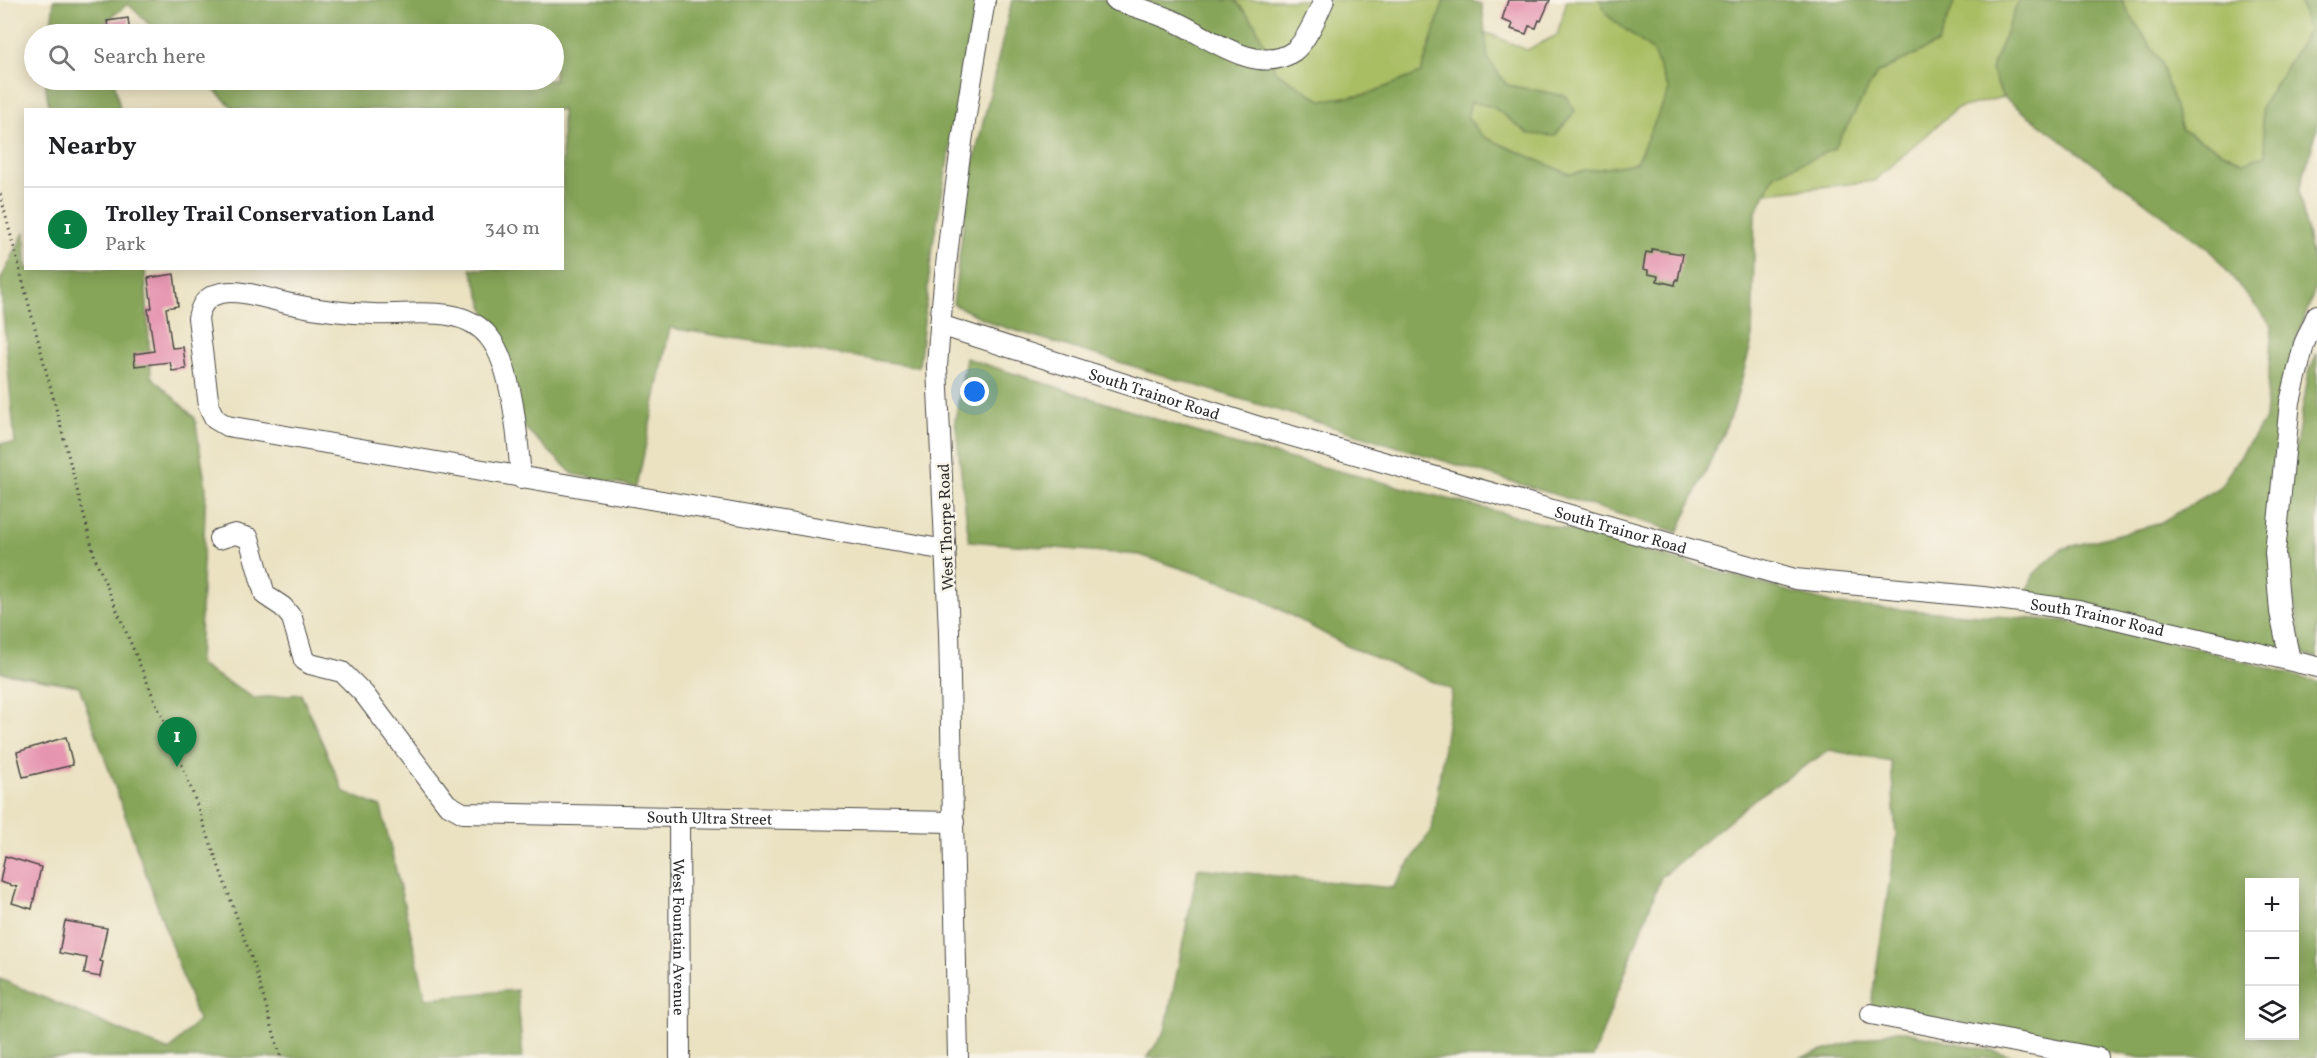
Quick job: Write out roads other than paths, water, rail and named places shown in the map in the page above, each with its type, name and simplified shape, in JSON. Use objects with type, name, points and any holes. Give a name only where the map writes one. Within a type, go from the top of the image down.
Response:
[{"type":"street","name":"West Thorpe Road","points":[[958,1058],[946,549],[937,368],[940,325],[969,93],[985,0]]},
{"type":"street","points":[[1115,0],[1174,21],[1251,58],[1270,60],[1294,50],[1316,20],[1324,0]]},
{"type":"street","points":[[521,478],[517,425],[503,369],[489,336],[470,322],[433,313],[375,315],[325,312],[225,291],[207,297],[202,304],[198,318],[209,407],[220,423],[240,429],[521,478],[946,549]]},
{"type":"street","points":[[2289,660],[2280,612],[2275,553],[2290,402],[2304,344],[2317,315]]},
{"type":"street","name":"South Trainor Road","points":[[940,325],[1253,425],[1795,579],[1983,597],[2078,610],[2317,667]]},
{"type":"street","name":"South Ultra Street","points":[[219,539],[235,534],[249,538],[265,596],[283,607],[292,618],[304,660],[310,664],[342,672],[364,694],[447,804],[463,813],[954,822]]},
{"type":"street","name":"West Fountain Avenue","points":[[679,817],[680,1058]]},
{"type":"street","points":[[1871,1014],[2098,1058]]},
{"type":"place","name":"Trolley Trail Conservation Land","points":[[177,767]]}]
